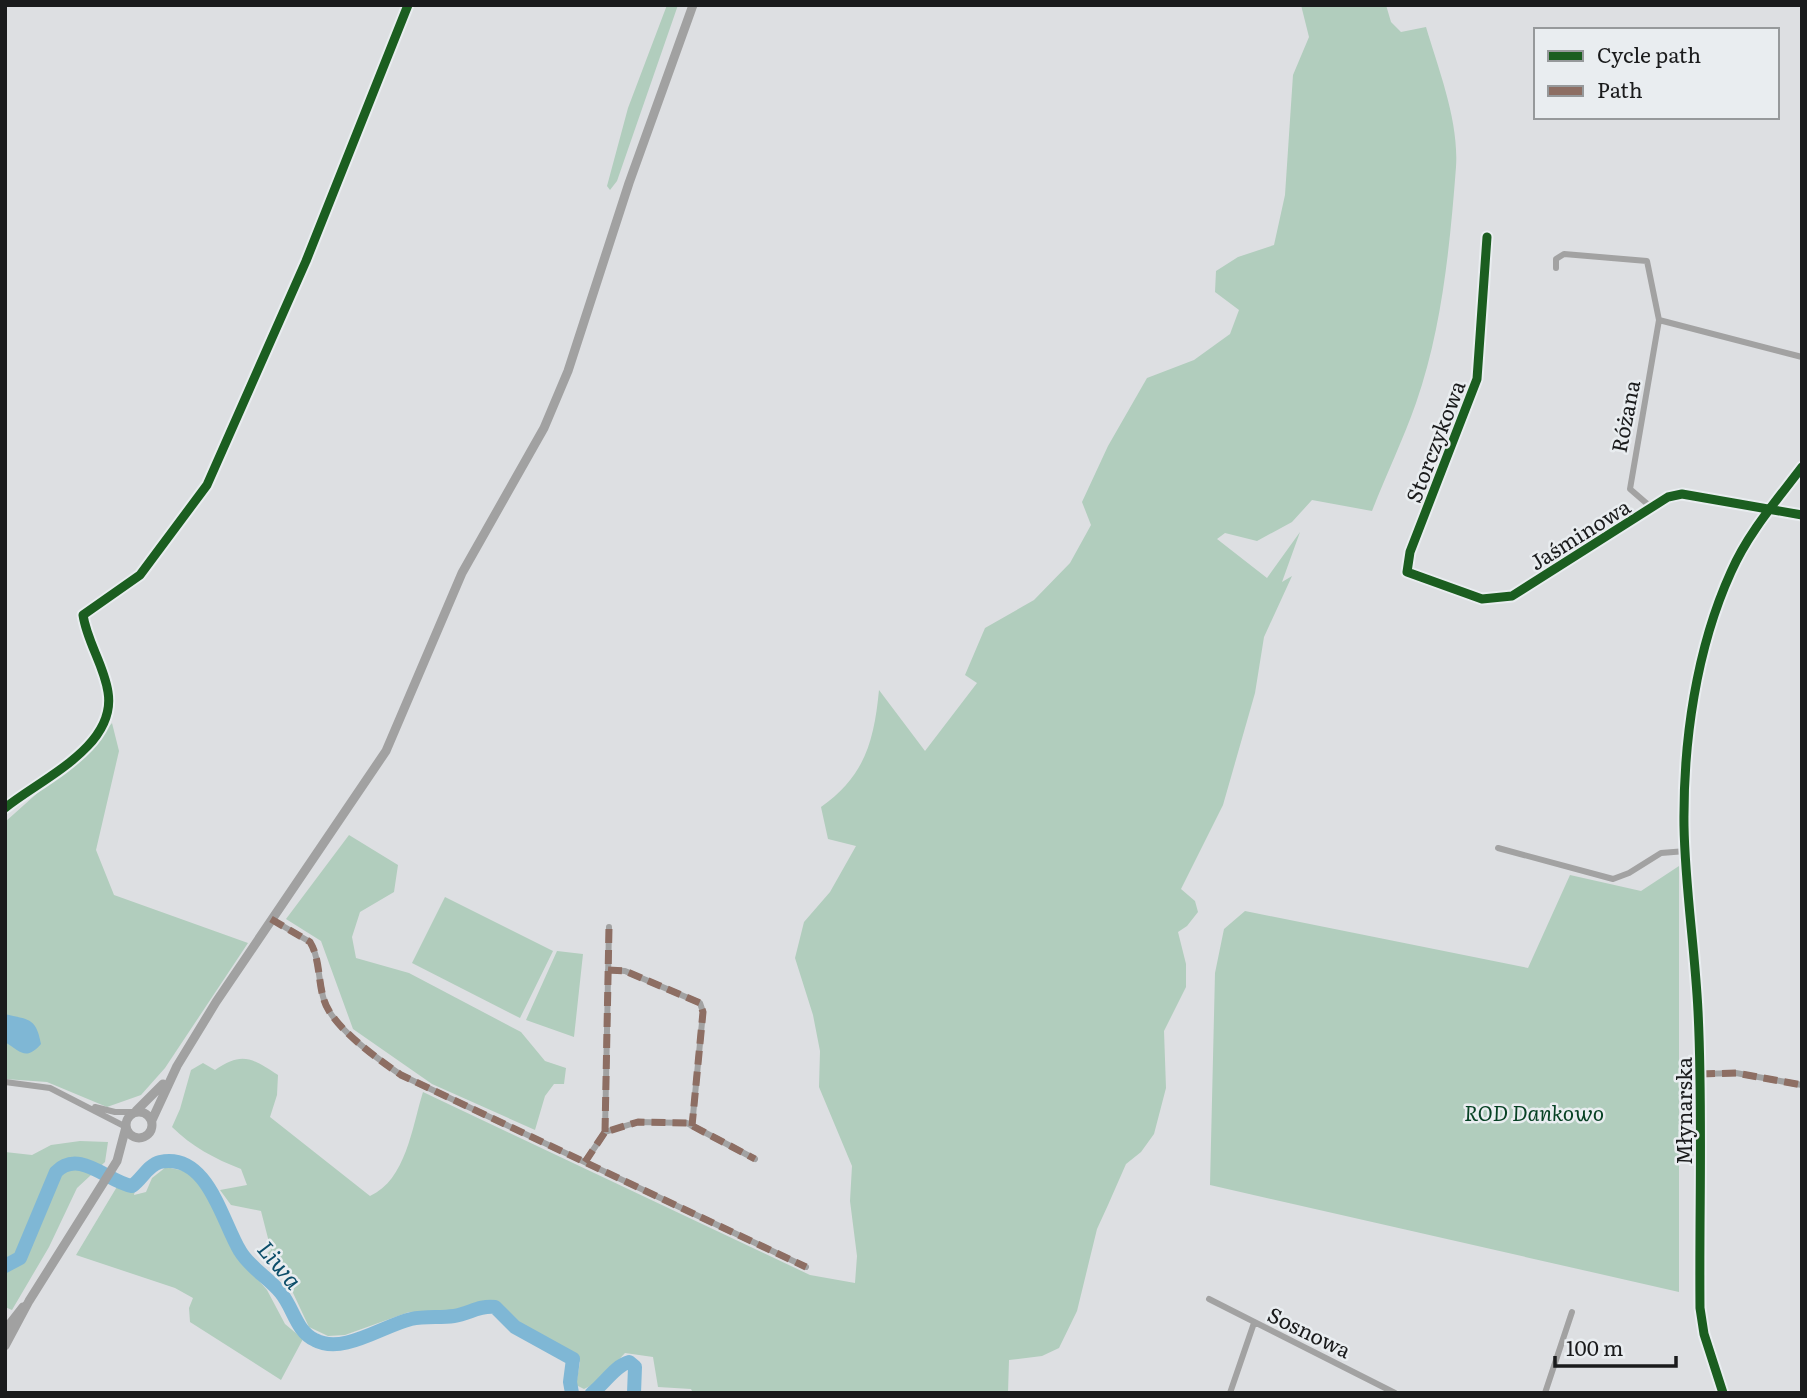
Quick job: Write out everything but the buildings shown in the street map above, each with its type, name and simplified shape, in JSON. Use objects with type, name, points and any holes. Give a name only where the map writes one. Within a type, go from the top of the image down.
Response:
[{"type":"main road","points":[[117,1161],[128,1118],[152,1098],[177,1066],[271,919],[386,751],[462,573],[544,428],[568,371],[629,183],[694,5]]},
{"type":"main road","name":"Młynarska","points":[[1723,1393],[1704,1334],[1700,1308],[1700,1074],[1684,827],[1688,738],[1706,650],[1731,572],[1770,510],[1802,467]]},
{"type":"main road","points":[[5,1346],[29,1301],[117,1161],[140,1138],[151,1132],[152,1120],[177,1066]]},
{"type":"main road","points":[[135,1112],[147,1114],[152,1120]]},
{"type":"main road","points":[[126,1128],[131,1135],[140,1138]]},
{"type":"main road","points":[[5,1330],[29,1301]]},
{"type":"street","points":[[5,808],[62,768],[97,738],[109,715],[108,693],[99,657],[86,631],[83,615],[140,575],[207,485],[306,261],[408,5]]},
{"type":"street","name":"Storczykowa","points":[[1408,572],[1410,552],[1477,379],[1487,237]]},
{"type":"street","name":"Różana","points":[[1556,268],[1556,258],[1564,254],[1647,261],[1659,320],[1630,489],[1652,508]]},
{"type":"street","points":[[1659,320],[1802,357]]},
{"type":"street","name":"Jaśminowa","points":[[1408,572],[1482,599],[1512,596],[1668,497],[1682,494],[1802,515]]},
{"type":"street","points":[[1498,848],[1613,879],[1661,853],[1686,850]]},
{"type":"street","points":[[271,919],[310,942],[324,1000],[330,1013],[385,1063],[417,1084],[806,1268]]},
{"type":"street","points":[[585,1162],[605,1132],[609,927]]},
{"type":"street","points":[[608,970],[625,971],[700,1003],[704,1012],[692,1126]]},
{"type":"street","points":[[1700,1074],[1736,1073],[1802,1085]]},
{"type":"street","points":[[5,1082],[40,1085],[89,1106],[126,1128]]},
{"type":"street","points":[[89,1106],[115,1112],[135,1112]]},
{"type":"street","points":[[605,1132],[638,1122],[692,1126],[755,1159]]},
{"type":"street","name":"Sosnowa","points":[[1209,1299],[1395,1393]]},
{"type":"street","points":[[1545,1393],[1573,1312]]},
{"type":"street","points":[[1230,1393],[1254,1324]]},
{"type":"green space","points":[[667,5],[678,5],[617,181],[610,190],[607,186],[628,108]]},
{"type":"green space","points":[[1301,5],[1386,5],[1391,22],[1401,32],[1426,27],[1447,96],[1456,150],[1444,286],[1425,375],[1406,430],[1372,511],[1312,500],[1292,522],[1257,541],[1225,533],[1217,539],[1267,578],[1300,532],[1282,582],[1292,576],[1264,637],[1255,693],[1223,805],[1181,889],[1195,901],[1198,912],[1187,926],[1178,932],[1186,964],[1186,987],[1164,1031],[1166,1088],[1154,1134],[1141,1152],[1126,1164],[1097,1229],[1077,1311],[1059,1348],[1042,1356],[1009,1360],[1008,1393],[693,1393],[691,1389],[658,1387],[653,1357],[625,1353],[598,1382],[584,1389],[576,1385],[580,1362],[523,1325],[502,1307],[475,1304],[457,1311],[409,1312],[345,1335],[328,1336],[309,1327],[286,1278],[262,1258],[271,1250],[261,1211],[231,1205],[220,1190],[247,1185],[241,1169],[204,1151],[172,1127],[191,1070],[203,1063],[215,1070],[233,1060],[247,1059],[278,1075],[277,1095],[270,1117],[370,1196],[392,1178],[400,1165],[423,1092],[810,1275],[855,1283],[857,1256],[850,1201],[852,1166],[819,1087],[820,1051],[813,1015],[795,958],[804,922],[830,892],[856,846],[828,839],[821,807],[848,783],[865,756],[874,725],[879,690],[925,751],[977,683],[965,675],[985,628],[1034,600],[1070,563],[1091,525],[1082,502],[1108,446],[1147,378],[1194,360],[1230,334],[1239,310],[1215,292],[1216,271],[1238,257],[1274,245],[1285,195],[1293,75],[1309,37]]},
{"type":"green space","points":[[112,723],[119,751],[96,850],[114,895],[248,943],[165,1068],[141,1095],[107,1107],[47,1082],[5,1079],[5,822],[100,737]]},
{"type":"green space","points":[[349,835],[398,865],[394,892],[360,912],[352,937],[356,958],[409,973],[521,1032],[545,1061],[566,1068],[564,1084],[554,1084],[545,1096],[535,1130],[432,1084],[353,1029],[321,941],[286,919]]},
{"type":"green space","name":"ROD Dankowo","points":[[1679,866],[1679,1292],[1210,1185],[1215,973],[1224,929],[1245,911],[1528,968],[1570,875],[1641,891]]},
{"type":"green space","points":[[445,897],[553,951],[520,1018],[412,963]]},
{"type":"green space","points":[[557,951],[583,954],[574,1037],[526,1020]]},
{"type":"green space","points":[[80,1141],[108,1142],[105,1162],[77,1188],[49,1247],[12,1310],[5,1307],[5,1152],[32,1155],[51,1145]]},
{"type":"green space","points":[[166,1167],[189,1172],[207,1192],[235,1253],[267,1290],[285,1324],[303,1339],[281,1380],[190,1322],[189,1308],[193,1298],[175,1288],[76,1255],[118,1185],[135,1190],[134,1195],[146,1192],[152,1178]]},
{"type":"water","points":[[5,1014],[30,1021],[37,1029],[41,1044],[31,1052],[23,1053],[5,1042]]},
{"type":"waterway","name":"Liwa","points":[[5,1266],[20,1258],[56,1172],[65,1166],[74,1163],[84,1165],[132,1186],[156,1164],[176,1162],[190,1168],[202,1178],[244,1257],[281,1293],[299,1325],[315,1340],[326,1344],[350,1342],[411,1319],[454,1316],[484,1307],[495,1307],[515,1327],[573,1359],[570,1382],[572,1393]]},
{"type":"waterway","name":"Liwa","points":[[592,1393],[629,1362],[635,1367],[634,1393]]},
{"type":"marked path","points":[[271,919],[310,942],[316,955],[324,1000],[336,1021],[357,1042],[401,1075],[806,1267]]},
{"type":"marked path","points":[[605,1132],[609,927]]},
{"type":"marked path","points":[[608,970],[625,971],[700,1003],[703,1012],[692,1126]]},
{"type":"marked path","points":[[1701,1074],[1736,1073],[1802,1085]]},
{"type":"marked path","points":[[585,1162],[605,1132],[638,1122],[687,1123],[755,1159]]},
{"type":"cycle path","points":[[5,808],[56,773],[89,745],[101,729],[108,711],[108,692],[83,615],[140,575],[207,485],[306,261],[408,5]]},
{"type":"cycle path","points":[[1487,237],[1477,379],[1410,552],[1407,572],[1482,599],[1512,596],[1668,497],[1682,494],[1802,515]]},
{"type":"cycle path","points":[[1723,1393],[1704,1334],[1700,1308],[1701,1122],[1697,988],[1684,826],[1686,762],[1700,664],[1719,602],[1746,544],[1802,467]]}]
